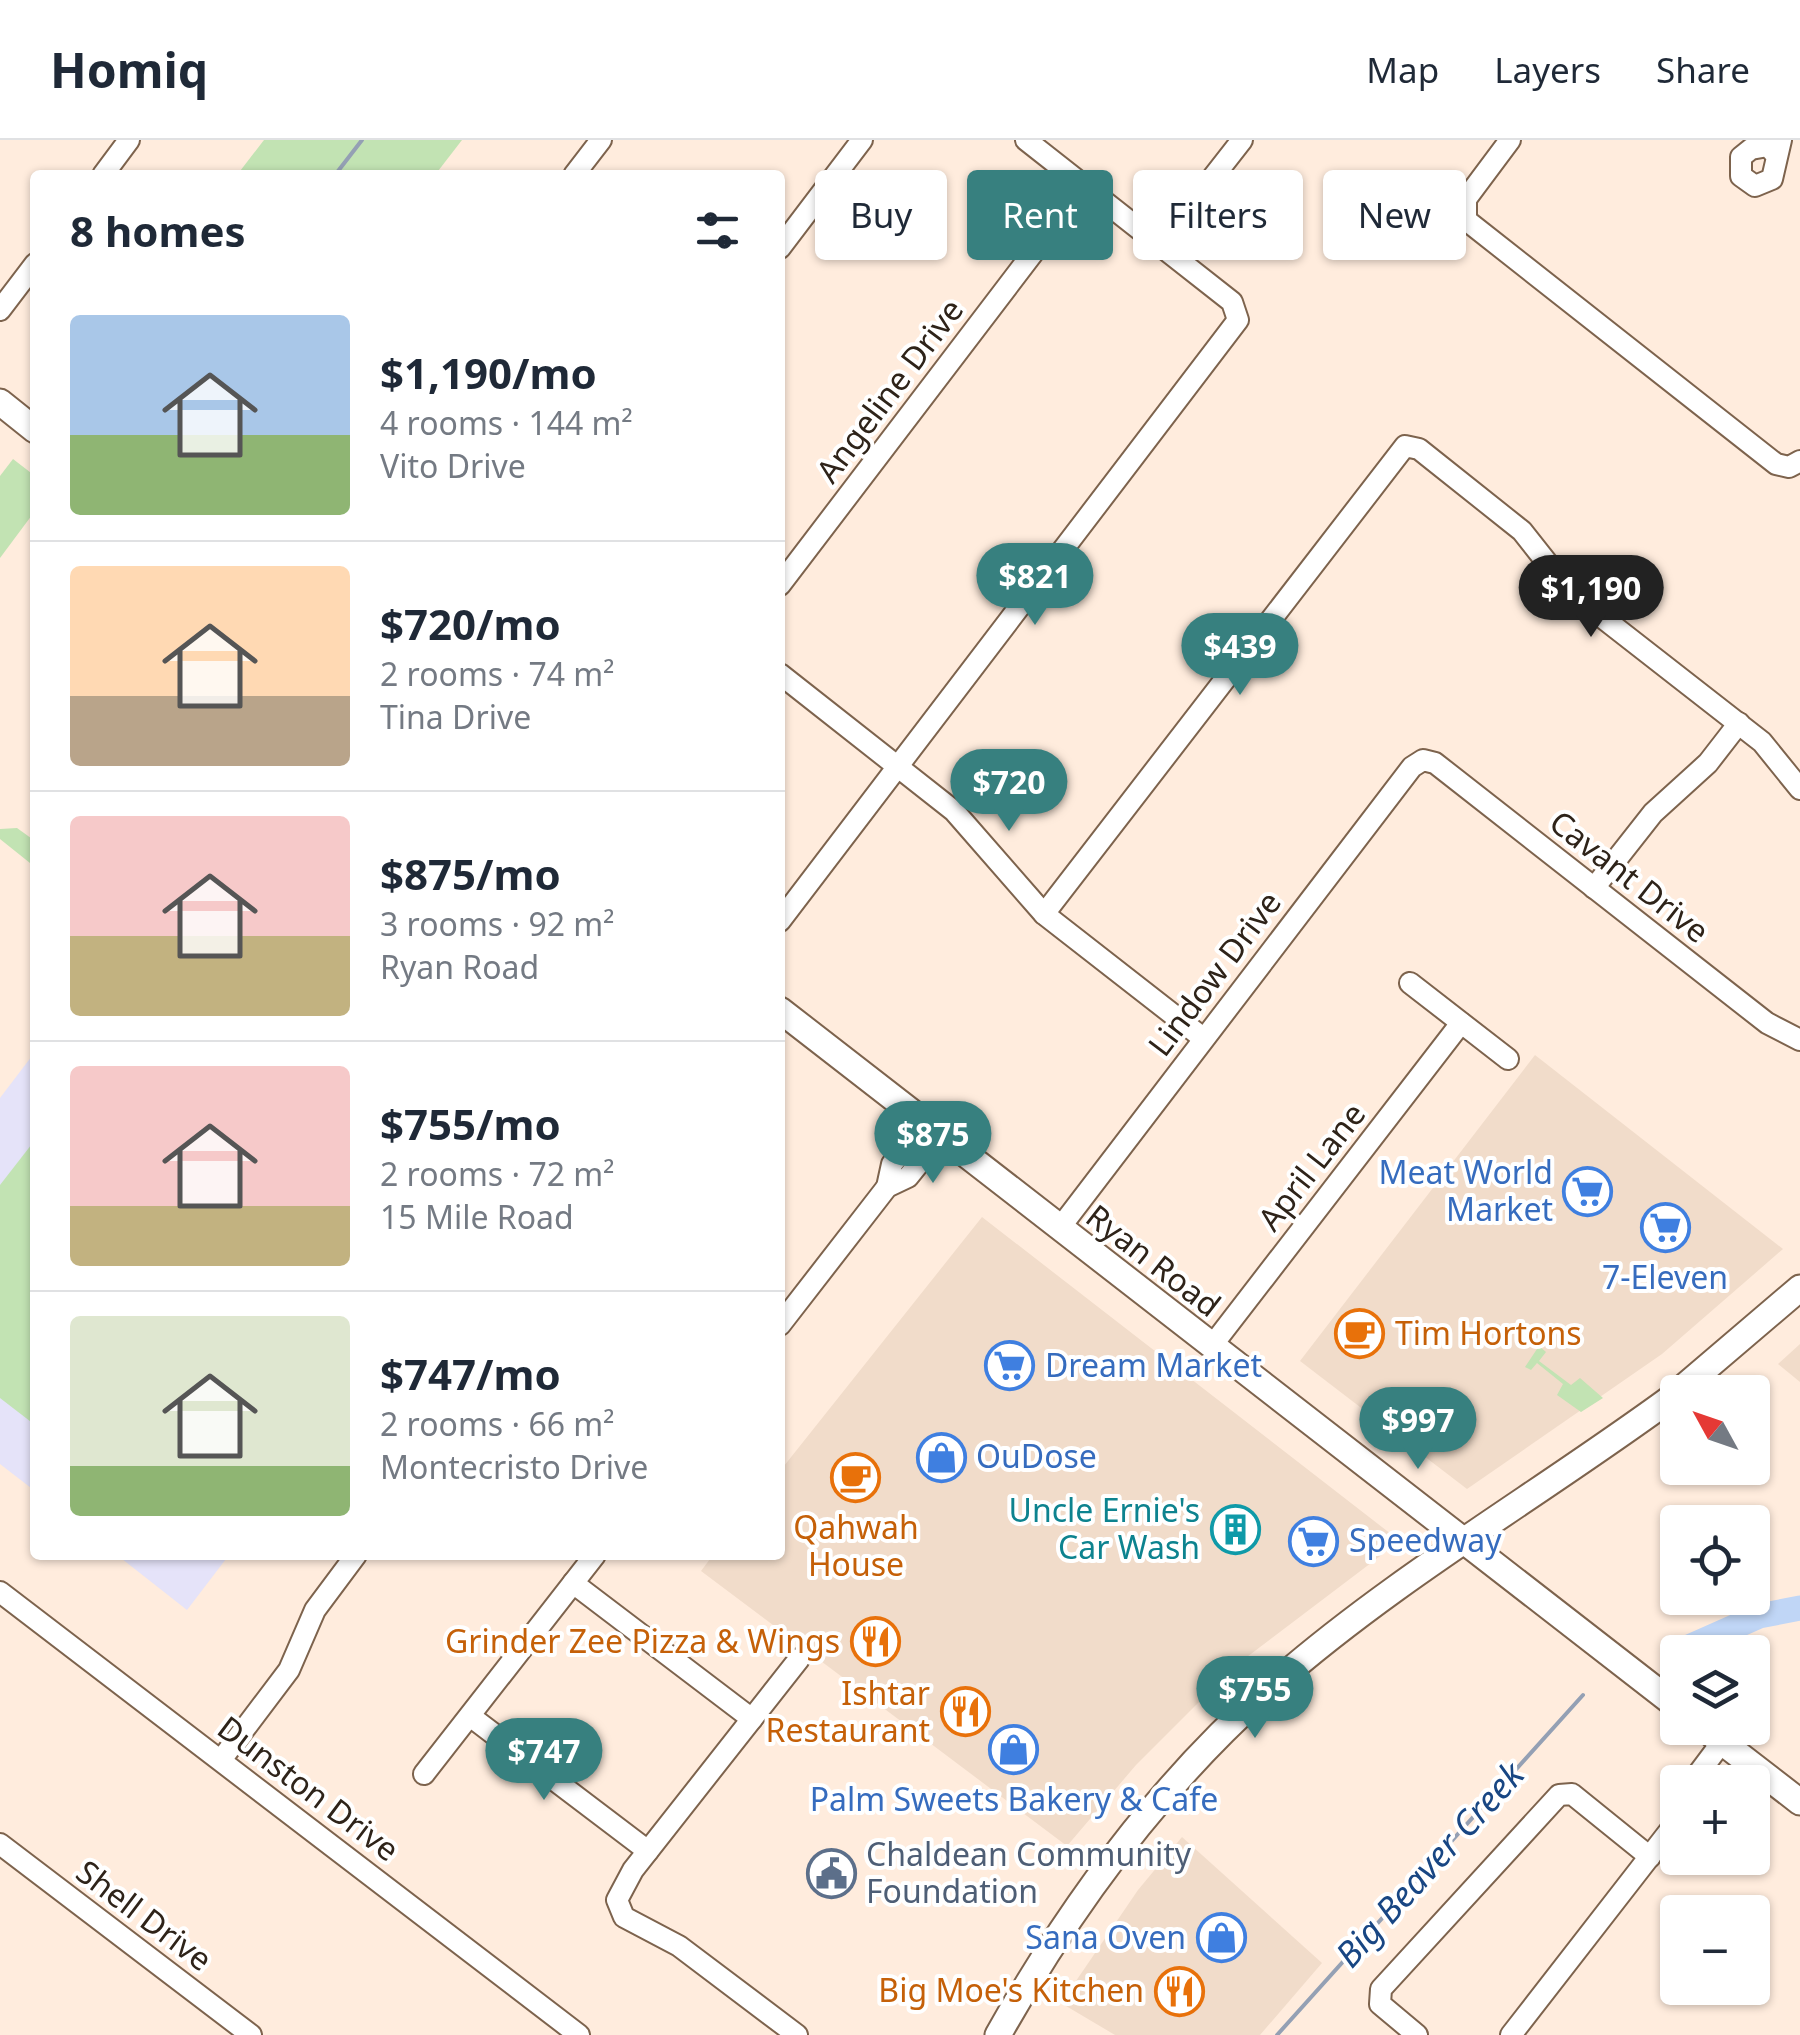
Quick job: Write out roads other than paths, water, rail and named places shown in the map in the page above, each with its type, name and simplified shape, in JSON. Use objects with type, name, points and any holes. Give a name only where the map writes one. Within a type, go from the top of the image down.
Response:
[{"type":"main road","points":[[0,402],[30,426]]},
{"type":"main road","name":"Ryan Road","points":[[785,1014],[1210,1348],[1660,1693]]},
{"type":"main road","points":[[1699,1375],[1800,1288]]},
{"type":"main road","points":[[998,2035],[1076,1907],[1179,1778],[1270,1687],[1322,1644],[1660,1406]]},
{"type":"main road","points":[[1726,1745],[1800,1802]]},
{"type":"street","points":[[578,170],[601,140]]},
{"type":"street","points":[[785,241],[862,140]]},
{"type":"street","points":[[1026,140],[1064,170]]},
{"type":"street","points":[[1219,170],[1242,140]]},
{"type":"street","points":[[1510,140],[1466,199],[1463,214],[1776,464],[1795,464]]},
{"type":"street","points":[[106,170],[127,141]]},
{"type":"street","points":[[1113,209],[1133,224]]},
{"type":"street","name":"Angeline Drive","points":[[785,578],[1028,260]]},
{"type":"street","points":[[785,914],[1235,327],[1238,314],[1232,302],[1179,260]]},
{"type":"street","points":[[0,310],[30,271]]},
{"type":"street","points":[[1044,914],[1404,446],[1420,449],[1508,519],[1571,593],[1739,723],[1773,754],[1800,789]]},
{"type":"street","points":[[785,678],[954,810],[1044,914],[1203,1038]]},
{"type":"street","points":[[1594,888],[1653,813],[1708,762],[1739,723]]},
{"type":"street","name":"Cavant Drive","points":[[1423,760],[1436,763],[1767,1023],[1800,1040]]},
{"type":"street","name":"Lindow Drive","points":[[1058,1228],[1412,767],[1423,760]]},
{"type":"street","points":[[1410,984],[1508,1059]]},
{"type":"street","name":"April Lane","points":[[1210,1348],[1461,1023]]},
{"type":"street","points":[[785,1319],[888,1188],[908,1176],[933,1130]]},
{"type":"street","points":[[221,1760],[289,1670],[315,1610],[352,1560]]},
{"type":"street","points":[[424,1774],[591,1560]]},
{"type":"street","points":[[573,1583],[752,1719]]},
{"type":"street","name":"Dunston Drive","points":[[0,1592],[580,2035]]},
{"type":"street","points":[[797,2035],[679,1946],[620,1913],[619,1896],[648,1851],[799,1659]]},
{"type":"street","points":[[470,1716],[648,1851]]},
{"type":"street","points":[[1418,2035],[1380,2004],[1381,1989],[1559,1795],[1572,1794],[1650,1857]]},
{"type":"street","name":"Shell Drive","points":[[0,1844],[251,2035]]},
{"type":"street","points":[[1511,2035],[1660,1844]]},
{"type":"waterway","points":[[339,170],[362,140]]},
{"type":"waterway","name":"Big Beaver Creek","points":[[1716,1635],[1759,1616],[1800,1608]]},
{"type":"waterway","name":"Big Beaver Creek","points":[[1277,2035],[1583,1695]]},
{"type":"place","name":"Meat World Market","points":[[1588,1191]]},
{"type":"place","name":"7-Eleven","points":[[1665,1228]]},
{"type":"place","name":"Tim Hortons","points":[[1360,1334]]},
{"type":"place","name":"Dream Market","points":[[1010,1366]]},
{"type":"place","name":"OuDose","points":[[941,1457]]},
{"type":"place","name":"Qahwah House","points":[[856,1478]]},
{"type":"place","name":"Uncle Ernie's Car Wash","points":[[1235,1529]]},
{"type":"place","name":"Speedway","points":[[1314,1541]]},
{"type":"place","name":"Grinder Zee Pizza & Wings","points":[[875,1642]]},
{"type":"place","name":"Ishtar Restaurant","points":[[965,1712]]},
{"type":"place","name":"Palm Sweets Bakery & Cafe","points":[[1014,1750]]},
{"type":"place","name":"Chaldean Community Foundation","points":[[831,1873]]},
{"type":"place","name":"Sana Oven","points":[[1221,1938]]},
{"type":"place","name":"Big Moe's Kitchen","points":[[1179,1991]]}]
